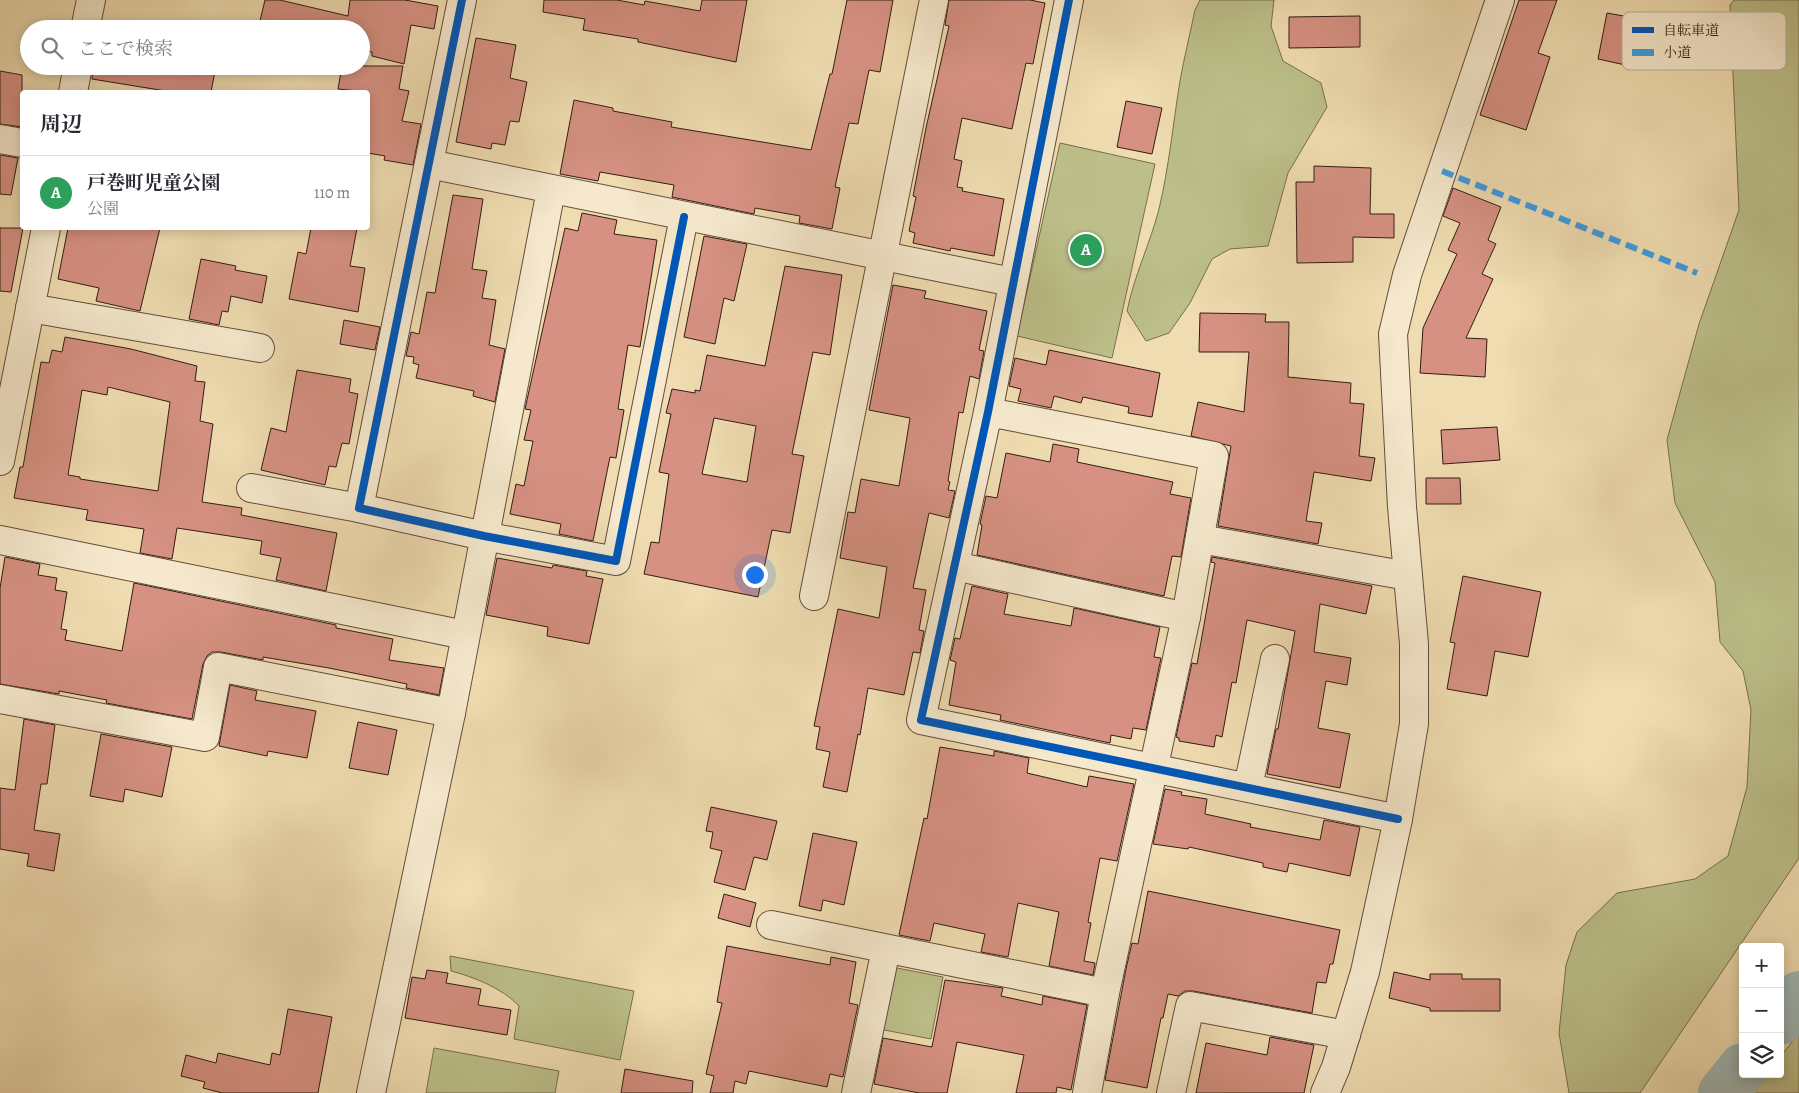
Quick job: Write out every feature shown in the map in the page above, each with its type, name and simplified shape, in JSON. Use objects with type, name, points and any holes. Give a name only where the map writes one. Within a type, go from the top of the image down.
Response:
[{"type":"street","points":[[87,20],[91,0]]},
{"type":"street","points":[[359,508],[462,0]]},
{"type":"street","points":[[814,596],[934,0]]},
{"type":"street","points":[[1069,0],[1012,282],[988,412],[921,720],[1398,819]]},
{"type":"street","points":[[1326,1093],[1366,972],[1398,819],[1414,724],[1414,644],[1393,334],[1406,275],[1500,0]]},
{"type":"street","points":[[73,90],[76,75]]},
{"type":"street","points":[[0,139],[20,143]]},
{"type":"street","points":[[429,164],[684,218],[1012,282]]},
{"type":"street","points":[[371,1093],[451,713],[552,190]]},
{"type":"street","points":[[251,488],[359,508],[484,536],[616,561],[684,218]]},
{"type":"street","points":[[0,461],[11,345],[30,308],[46,230]]},
{"type":"street","points":[[30,308],[260,348]]},
{"type":"street","points":[[988,412],[1214,456],[1186,617],[1105,993],[1087,1093]]},
{"type":"street","points":[[1200,539],[1408,576]]},
{"type":"street","points":[[0,540],[465,635]]},
{"type":"street","points":[[955,566],[1186,617]]},
{"type":"street","points":[[1248,788],[1275,659]]},
{"type":"street","points":[[0,699],[205,737],[218,667],[451,713]]},
{"type":"street","points":[[771,925],[1105,993]]},
{"type":"street","points":[[856,1093],[886,949]]},
{"type":"street","points":[[1171,1093],[1190,1006],[1346,1035]]},
{"type":"green space","points":[[1200,0],[1274,0],[1271,26],[1283,61],[1321,83],[1327,107],[1288,173],[1268,246],[1230,249],[1212,259],[1190,303],[1169,333],[1146,341],[1127,311],[1159,209],[1182,72],[1195,10]]},
{"type":"green space","points":[[1734,0],[1799,0],[1799,858],[1741,943],[1739,943],[1739,947],[1640,1093],[1569,1093],[1559,1033],[1566,965],[1577,932],[1617,893],[1695,879],[1728,856],[1747,787],[1751,710],[1743,671],[1720,642],[1715,582],[1675,503],[1667,440],[1699,324],[1739,210],[1733,70],[1786,70],[1786,12],[1730,12],[1730,5]]},
{"type":"green space","points":[[1060,143],[1155,164],[1112,358],[1017,336]]},
{"type":"green space","points":[[450,956],[634,991],[620,1060],[514,1039],[519,1006],[487,984],[451,971]]},
{"type":"green space","points":[[892,967],[943,977],[931,1039],[879,1029]]},
{"type":"green space","points":[[1799,1033],[1799,1093],[1753,1093],[1764,1078],[1784,1078],[1784,1052]]},
{"type":"green space","points":[[434,1048],[559,1071],[555,1093],[426,1093]]},
{"type":"building","points":[[265,0],[280,0],[348,16],[350,0],[405,0],[438,6],[434,29],[411,25],[404,64],[372,56],[372,52],[370,52],[370,20],[260,20]]},
{"type":"building","points":[[544,0],[617,0],[644,5],[645,1],[700,11],[702,0],[747,0],[736,62],[638,42],[638,39],[583,30],[585,19],[543,12]]},
{"type":"building","points":[[847,0],[893,0],[880,72],[869,70],[858,124],[849,123],[835,187],[840,188],[832,229],[799,223],[800,216],[755,208],[754,214],[672,197],[674,185],[600,172],[598,181],[560,174],[574,100],[613,108],[613,111],[672,122],[671,127],[811,150],[830,74],[832,74]]},
{"type":"building","points":[[949,0],[1030,0],[1045,3],[1033,64],[1026,63],[1012,129],[962,118],[954,159],[962,161],[957,187],[963,188],[962,191],[1004,199],[994,256],[951,248],[950,251],[913,243],[915,233],[909,231],[916,197],[913,196],[926,128],[949,26],[945,25]]},
{"type":"building","points":[[1519,0],[1557,0],[1538,53],[1550,57],[1526,130],[1480,115]]},
{"type":"building","points":[[1607,13],[1622,16],[1622,64],[1598,59]]},
{"type":"building","points":[[1360,16],[1360,47],[1289,48],[1289,17]]},
{"type":"building","points":[[476,38],[516,45],[510,78],[527,82],[519,122],[510,121],[505,145],[492,143],[491,149],[456,142]]},
{"type":"building","points":[[370,66],[403,66],[399,89],[409,91],[402,121],[421,124],[413,165],[384,160],[385,156],[370,153],[370,90],[338,89],[340,75],[370,75]]},
{"type":"building","points":[[0,71],[22,75],[20,127],[0,124]]},
{"type":"building","points":[[92,75],[214,75],[211,90],[160,90],[92,79]]},
{"type":"building","points":[[1126,101],[1162,108],[1152,154],[1117,147]]},
{"type":"building","points":[[0,155],[18,158],[11,195],[0,194]]},
{"type":"building","points":[[1314,166],[1371,168],[1370,214],[1394,214],[1394,238],[1353,237],[1353,262],[1297,263],[1296,182],[1314,182]]},
{"type":"building","points":[[1453,188],[1501,207],[1488,240],[1496,244],[1482,274],[1493,279],[1466,338],[1487,339],[1485,377],[1420,373],[1423,328],[1457,254],[1448,250],[1460,223],[1443,216]]},
{"type":"building","points":[[453,195],[483,199],[472,269],[487,271],[482,298],[496,300],[489,345],[505,349],[495,402],[473,396],[474,391],[416,378],[419,365],[413,363],[414,357],[406,356],[411,332],[419,334],[427,292],[435,293]]},
{"type":"building","points":[[582,213],[617,220],[614,234],[657,240],[640,347],[628,345],[618,409],[624,410],[616,458],[610,457],[593,541],[559,534],[561,524],[510,514],[516,484],[524,486],[533,441],[524,440],[531,410],[525,409],[565,228],[578,231]]},
{"type":"building","points":[[0,228],[20,228],[20,230],[23,230],[11,292],[0,291]]},
{"type":"building","points":[[68,230],[160,230],[140,311],[96,301],[99,288],[58,279]]},
{"type":"building","points":[[311,230],[357,230],[350,266],[365,268],[358,312],[289,299],[298,252],[306,254]]},
{"type":"building","points":[[704,236],[747,244],[734,301],[724,298],[715,344],[684,337]]},
{"type":"building","points":[[201,259],[236,266],[235,270],[267,276],[262,303],[231,296],[228,312],[222,311],[219,325],[189,319]]},
{"type":"building","points":[[785,266],[842,275],[830,355],[813,352],[792,454],[804,456],[790,533],[772,530],[758,597],[644,574],[651,542],[659,543],[669,474],[659,472],[671,414],[666,413],[672,389],[695,393],[695,390],[700,391],[707,355],[765,366]],"holes":[[[714,418],[756,426],[747,482],[702,474]]]},
{"type":"building","points":[[893,285],[926,291],[924,298],[987,311],[979,350],[984,351],[979,379],[970,376],[963,413],[959,412],[948,481],[950,482],[948,490],[955,491],[949,518],[929,513],[913,588],[926,590],[919,630],[924,631],[920,653],[913,652],[904,695],[868,688],[847,792],[823,787],[830,752],[816,749],[820,727],[814,726],[838,609],[879,618],[887,567],[840,558],[848,512],[855,513],[861,479],[899,486],[910,418],[869,410]]},
{"type":"building","points":[[1200,313],[1266,314],[1265,322],[1289,322],[1288,377],[1351,383],[1350,403],[1364,404],[1359,456],[1375,458],[1371,481],[1314,472],[1306,521],[1322,523],[1318,544],[1218,526],[1231,446],[1191,436],[1198,402],[1244,412],[1249,352],[1199,352]]},
{"type":"building","points":[[344,320],[380,327],[375,350],[340,344]]},
{"type":"building","points":[[65,337],[131,349],[197,366],[195,381],[205,382],[200,421],[213,424],[202,502],[242,508],[241,515],[337,533],[326,591],[276,580],[281,558],[260,554],[262,541],[177,528],[172,559],[140,553],[144,529],[86,520],[88,510],[14,498],[20,467],[23,467],[41,362],[49,363],[52,350],[62,352]],"holes":[[[108,387],[170,402],[158,491],[80,479],[80,477],[68,475],[82,390],[107,395]]]},
{"type":"building","points":[[1049,350],[1160,373],[1152,417],[1128,413],[1129,407],[1083,397],[1081,403],[1054,396],[1051,408],[1018,401],[1021,389],[1009,386],[1015,358],[1046,365]]},
{"type":"building","points":[[297,370],[351,379],[349,392],[358,394],[349,444],[342,443],[336,467],[329,466],[325,485],[261,470],[271,428],[286,432]]},
{"type":"building","points":[[1497,427],[1500,460],[1443,464],[1441,430]]},
{"type":"building","points":[[1053,444],[1079,449],[1077,462],[1173,482],[1170,494],[1191,498],[1181,557],[1172,556],[1164,596],[977,555],[982,525],[980,524],[986,496],[997,498],[1006,453],[1050,462]]},
{"type":"building","points":[[1426,478],[1460,478],[1461,504],[1426,504]]},
{"type":"building","points":[[5,557],[40,564],[38,575],[57,578],[55,590],[67,592],[61,629],[67,630],[65,640],[122,651],[134,583],[336,625],[336,628],[393,639],[389,660],[444,668],[439,695],[406,688],[407,684],[329,668],[263,657],[263,660],[221,652],[212,652],[207,656],[203,664],[192,719],[106,703],[107,700],[59,691],[59,694],[0,684],[0,588]]},
{"type":"building","points":[[1212,557],[1372,586],[1366,614],[1320,604],[1314,652],[1351,658],[1347,685],[1326,681],[1318,728],[1350,734],[1340,788],[1267,774],[1276,729],[1278,729],[1295,631],[1247,620],[1236,683],[1232,682],[1222,737],[1216,735],[1214,747],[1179,741],[1179,738],[1176,737],[1192,663],[1197,664],[1215,563],[1211,562]]},
{"type":"building","points":[[497,558],[552,568],[553,565],[587,571],[586,576],[603,579],[589,644],[547,636],[548,627],[486,615]]},
{"type":"building","points":[[1463,576],[1541,592],[1528,657],[1495,651],[1487,696],[1447,689],[1455,643],[1450,642]]},
{"type":"building","points":[[972,586],[1008,594],[1004,614],[1071,626],[1074,608],[1160,627],[1154,657],[1161,658],[1146,730],[1133,728],[1131,739],[1111,735],[1110,743],[1000,720],[1001,715],[949,705],[956,662],[950,660],[955,638],[960,639]]},
{"type":"building","points":[[230,685],[257,691],[255,700],[316,711],[307,758],[268,751],[267,756],[219,746]]},
{"type":"building","points":[[24,719],[55,725],[47,784],[41,784],[34,830],[60,834],[54,871],[27,866],[29,854],[0,849],[0,788],[15,790]]},
{"type":"building","points":[[358,722],[397,730],[388,775],[349,768]]},
{"type":"building","points":[[101,734],[172,747],[162,797],[125,789],[123,802],[90,796]]},
{"type":"building","points":[[940,747],[994,756],[994,751],[1029,758],[1027,773],[1087,787],[1089,776],[1134,784],[1117,861],[1100,858],[1088,922],[1091,923],[1084,961],[1095,963],[1093,975],[1049,966],[1059,912],[1018,903],[1008,957],[981,952],[985,934],[934,923],[930,941],[899,935],[924,818],[927,819]]},
{"type":"building","points":[[1165,789],[1182,792],[1181,795],[1207,799],[1205,814],[1251,824],[1250,827],[1320,840],[1324,820],[1360,827],[1350,876],[1289,863],[1287,872],[1263,867],[1263,863],[1189,847],[1188,849],[1153,844]]},
{"type":"building","points":[[711,807],[777,821],[767,860],[754,857],[745,890],[714,882],[722,851],[710,848],[713,832],[706,831]]},
{"type":"building","points":[[813,833],[857,842],[844,905],[823,900],[821,911],[799,906]]},
{"type":"building","points":[[1148,891],[1340,930],[1333,964],[1330,964],[1326,983],[1317,982],[1312,1013],[1193,991],[1185,991],[1178,996],[1168,994],[1163,1018],[1161,1018],[1147,1088],[1105,1080],[1126,969],[1132,943],[1138,944]]},
{"type":"building","points":[[724,894],[756,903],[750,927],[718,918]]},
{"type":"building","points":[[727,946],[830,965],[831,957],[856,962],[849,1003],[858,1005],[843,1077],[830,1074],[827,1087],[749,1071],[746,1084],[735,1081],[733,1093],[710,1093],[714,1076],[706,1074],[722,1003],[717,1002]]},
{"type":"building","points":[[427,970],[448,973],[446,983],[481,989],[478,1005],[511,1010],[507,1035],[405,1018],[412,977],[425,979]]},
{"type":"building","points":[[1394,972],[1430,980],[1430,974],[1462,974],[1462,979],[1500,979],[1500,1011],[1430,1011],[1430,1008],[1389,998]]},
{"type":"building","points":[[945,980],[1003,988],[1001,996],[1042,1005],[1043,996],[1087,1005],[1071,1090],[1057,1087],[1056,1093],[1016,1093],[1024,1055],[957,1042],[947,1093],[919,1093],[874,1084],[883,1038],[932,1047]]},
{"type":"building","points":[[288,1009],[332,1017],[318,1093],[222,1093],[203,1088],[205,1082],[181,1076],[186,1055],[216,1063],[218,1053],[270,1065],[272,1053],[280,1055]]},
{"type":"building","points":[[1270,1037],[1314,1045],[1304,1093],[1196,1093],[1206,1043],[1267,1055]]},
{"type":"building","points":[[625,1069],[693,1081],[692,1093],[621,1093]]},
{"type":"waterway","points":[[1784,1015],[1799,996]]},
{"type":"waterway","points":[[1723,1093],[1739,1073]]},
{"type":"marked path","points":[[1442,171],[1697,273]]},
{"type":"cycle path","points":[[462,0],[359,508],[484,536],[616,561],[684,217]]},
{"type":"cycle path","points":[[1069,0],[988,412],[921,720],[1398,819]]},
{"type":"place","name":"戸巻町児童公園","points":[[1086,250]]}]
